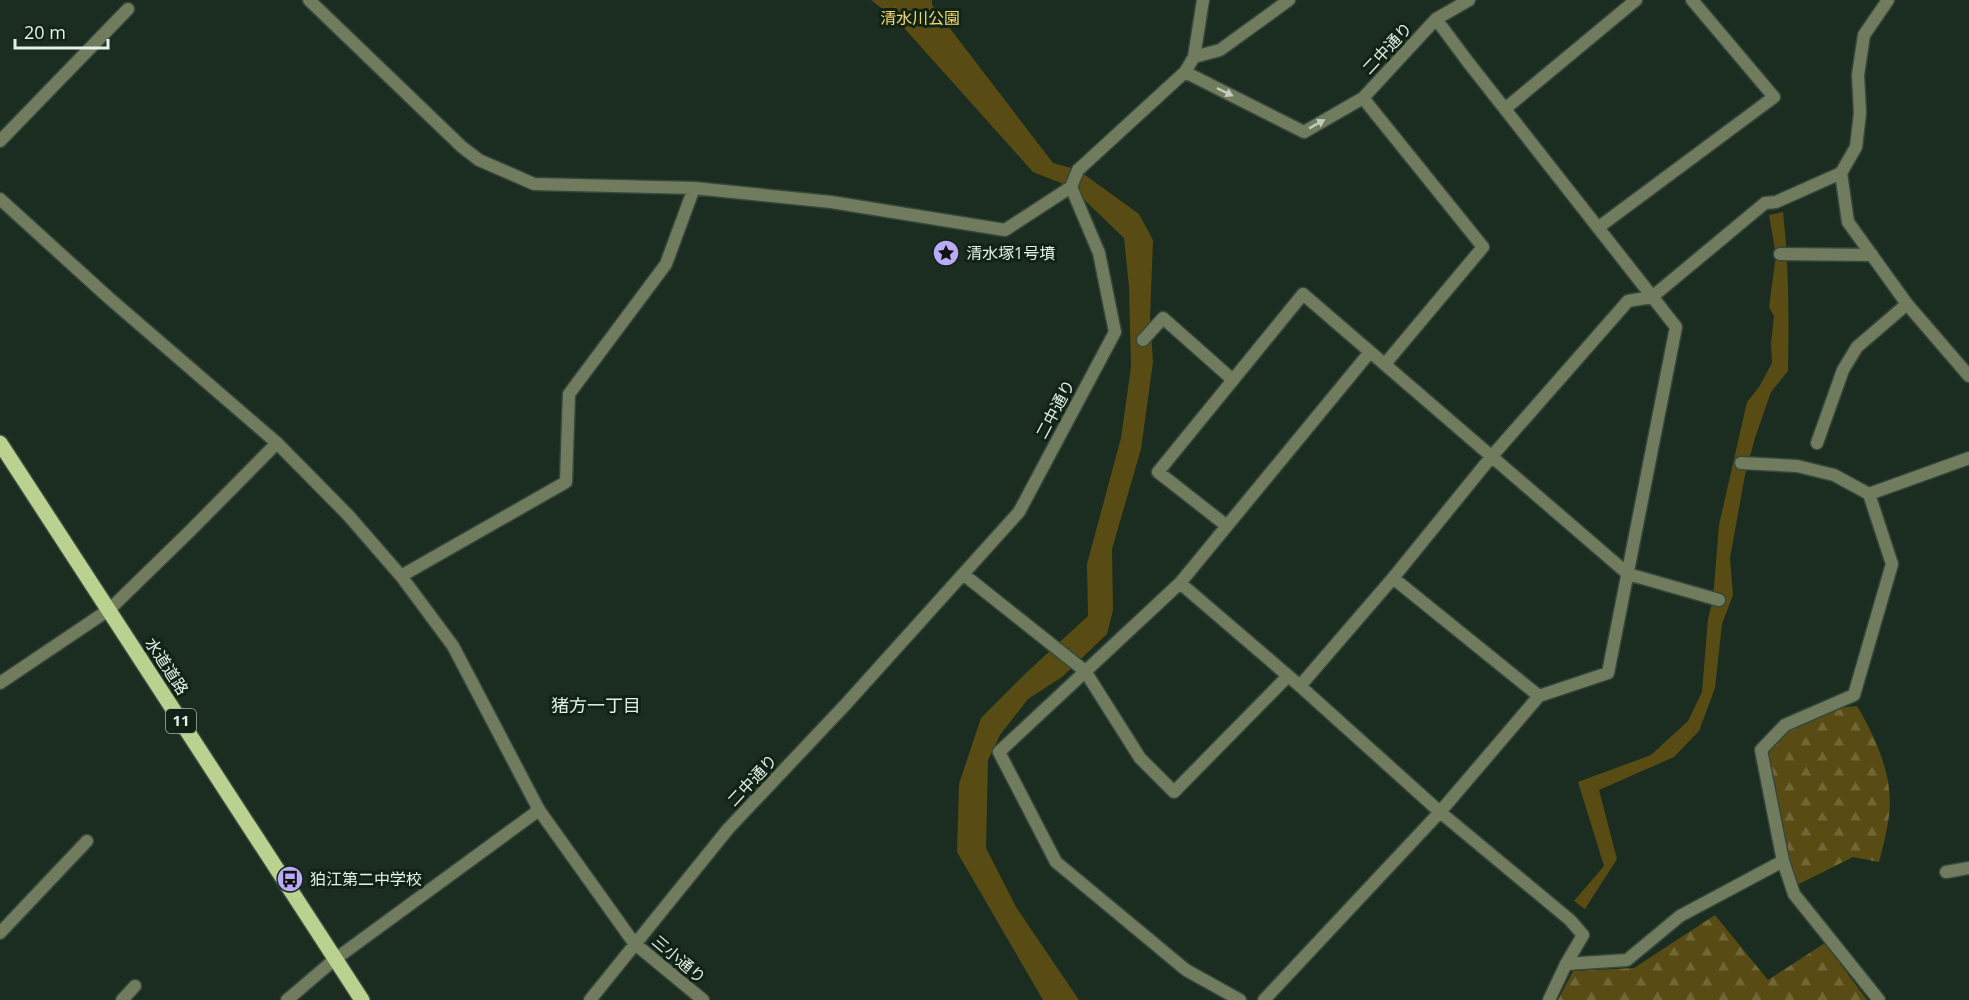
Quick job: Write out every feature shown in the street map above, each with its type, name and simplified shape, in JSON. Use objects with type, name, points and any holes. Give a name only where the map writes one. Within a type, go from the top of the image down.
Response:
[{"type":"main road","name":"水道道路","points":[[0,442],[362,1000]]},
{"type":"street","points":[[309,0],[462,147],[479,160],[534,184],[694,188],[831,202],[1005,230],[1071,187],[1078,170],[1185,72],[1194,57],[1203,0]]},
{"type":"street","points":[[1194,57],[1220,50],[1289,0]]},
{"type":"street","name":"二中通り","points":[[1185,72],[1304,132],[1364,98],[1436,19],[1469,0]]},
{"type":"street","points":[[1506,108],[1636,0]]},
{"type":"street","points":[[1599,227],[1774,97],[1692,0]]},
{"type":"street","points":[[1300,686],[1393,578],[1492,456],[1628,301],[1652,297],[1765,203],[1776,201],[1841,173],[1856,147],[1860,112],[1858,75],[1864,34],[1888,0]]},
{"type":"street","points":[[0,141],[128,9]]},
{"type":"street","points":[[1263,1000],[1440,812],[1539,696],[1608,673],[1676,327],[1436,19]]},
{"type":"street","points":[[1364,98],[1483,247],[1384,364]]},
{"type":"street","points":[[1841,173],[1848,222],[1907,304],[1969,376]]},
{"type":"street","name":"二中通り","points":[[590,1000],[728,829],[846,704],[1019,512],[1115,332],[1099,253],[1071,187]]},
{"type":"street","points":[[401,576],[566,482],[569,394],[666,264],[694,188]]},
{"type":"street","name":"三小通り","points":[[0,199],[108,298],[277,442],[348,515],[401,576],[453,646],[539,810],[634,943],[703,1000]]},
{"type":"street","points":[[1780,254],[1872,255]]},
{"type":"street","points":[[1227,526],[1158,472],[1303,294],[1628,574],[1719,600]]},
{"type":"street","points":[[1817,443],[1843,370],[1857,347],[1907,304]]},
{"type":"street","points":[[1143,340],[1163,318],[1233,380]]},
{"type":"street","points":[[1240,1000],[1185,970],[1056,862],[999,752],[1180,583],[1370,352]]},
{"type":"street","points":[[0,683],[110,609],[277,442]]},
{"type":"street","points":[[1869,494],[1969,458]]},
{"type":"street","points":[[1741,463],[1797,466],[1834,475],[1869,494],[1892,564],[1854,695],[1785,725],[1761,750],[1783,861],[1794,894],[1879,1000]]},
{"type":"street","points":[[963,574],[1085,671],[1140,758],[1174,792],[1288,676]]},
{"type":"street","points":[[1393,578],[1539,696]]},
{"type":"street","points":[[1180,583],[1300,686],[1440,812],[1570,920],[1583,935],[1549,1000]]},
{"type":"street","points":[[287,1000],[334,960],[539,810]]},
{"type":"street","points":[[0,933],[87,841]]},
{"type":"street","points":[[1566,964],[1627,960],[1680,916],[1783,861]]},
{"type":"street","points":[[1946,872],[1969,868]]},
{"type":"street","points":[[122,1000],[135,986]]},
{"type":"green space","points":[[871,0],[896,0],[896,19]]},
{"type":"green space","name":"清水川公園","points":[[896,0],[932,0],[932,5],[1053,163],[1078,170],[1139,214],[1153,240],[1150,319],[1153,362],[1141,449],[1112,549],[1113,610],[1107,634],[1062,677],[1028,699],[1000,735],[988,760],[986,848],[1016,907],[1079,1000],[1043,1000],[957,852],[959,784],[981,718],[1088,616],[1087,564],[1121,438],[1131,367],[1129,287],[1124,238],[1071,187],[1033,172],[896,19]]},
{"type":"green space","points":[[1783,212],[1788,292],[1788,371],[1771,392],[1745,475],[1730,558],[1733,595],[1722,624],[1715,688],[1699,731],[1674,757],[1599,790],[1617,859],[1585,909],[1574,901],[1604,866],[1578,782],[1651,755],[1688,721],[1702,692],[1719,525],[1747,402],[1759,387],[1772,363],[1771,343],[1774,316],[1769,307],[1776,255],[1769,215]]},
{"type":"green space","points":[[1857,706],[1877,745],[1889,787],[1889,816],[1879,862],[1853,857],[1797,885],[1789,859],[1767,752],[1790,729],[1827,709]]},
{"type":"green space","points":[[1715,915],[1768,980],[1825,943],[1867,1000],[1558,1000],[1573,971],[1634,968]]},
{"type":"place","name":"清水塚1号墳","points":[[946,253]]},
{"type":"place","name":"狛江第二中学校","points":[[290,879]]},
{"type":"district","name":"猪方一丁目","points":[[596,706]]}]
